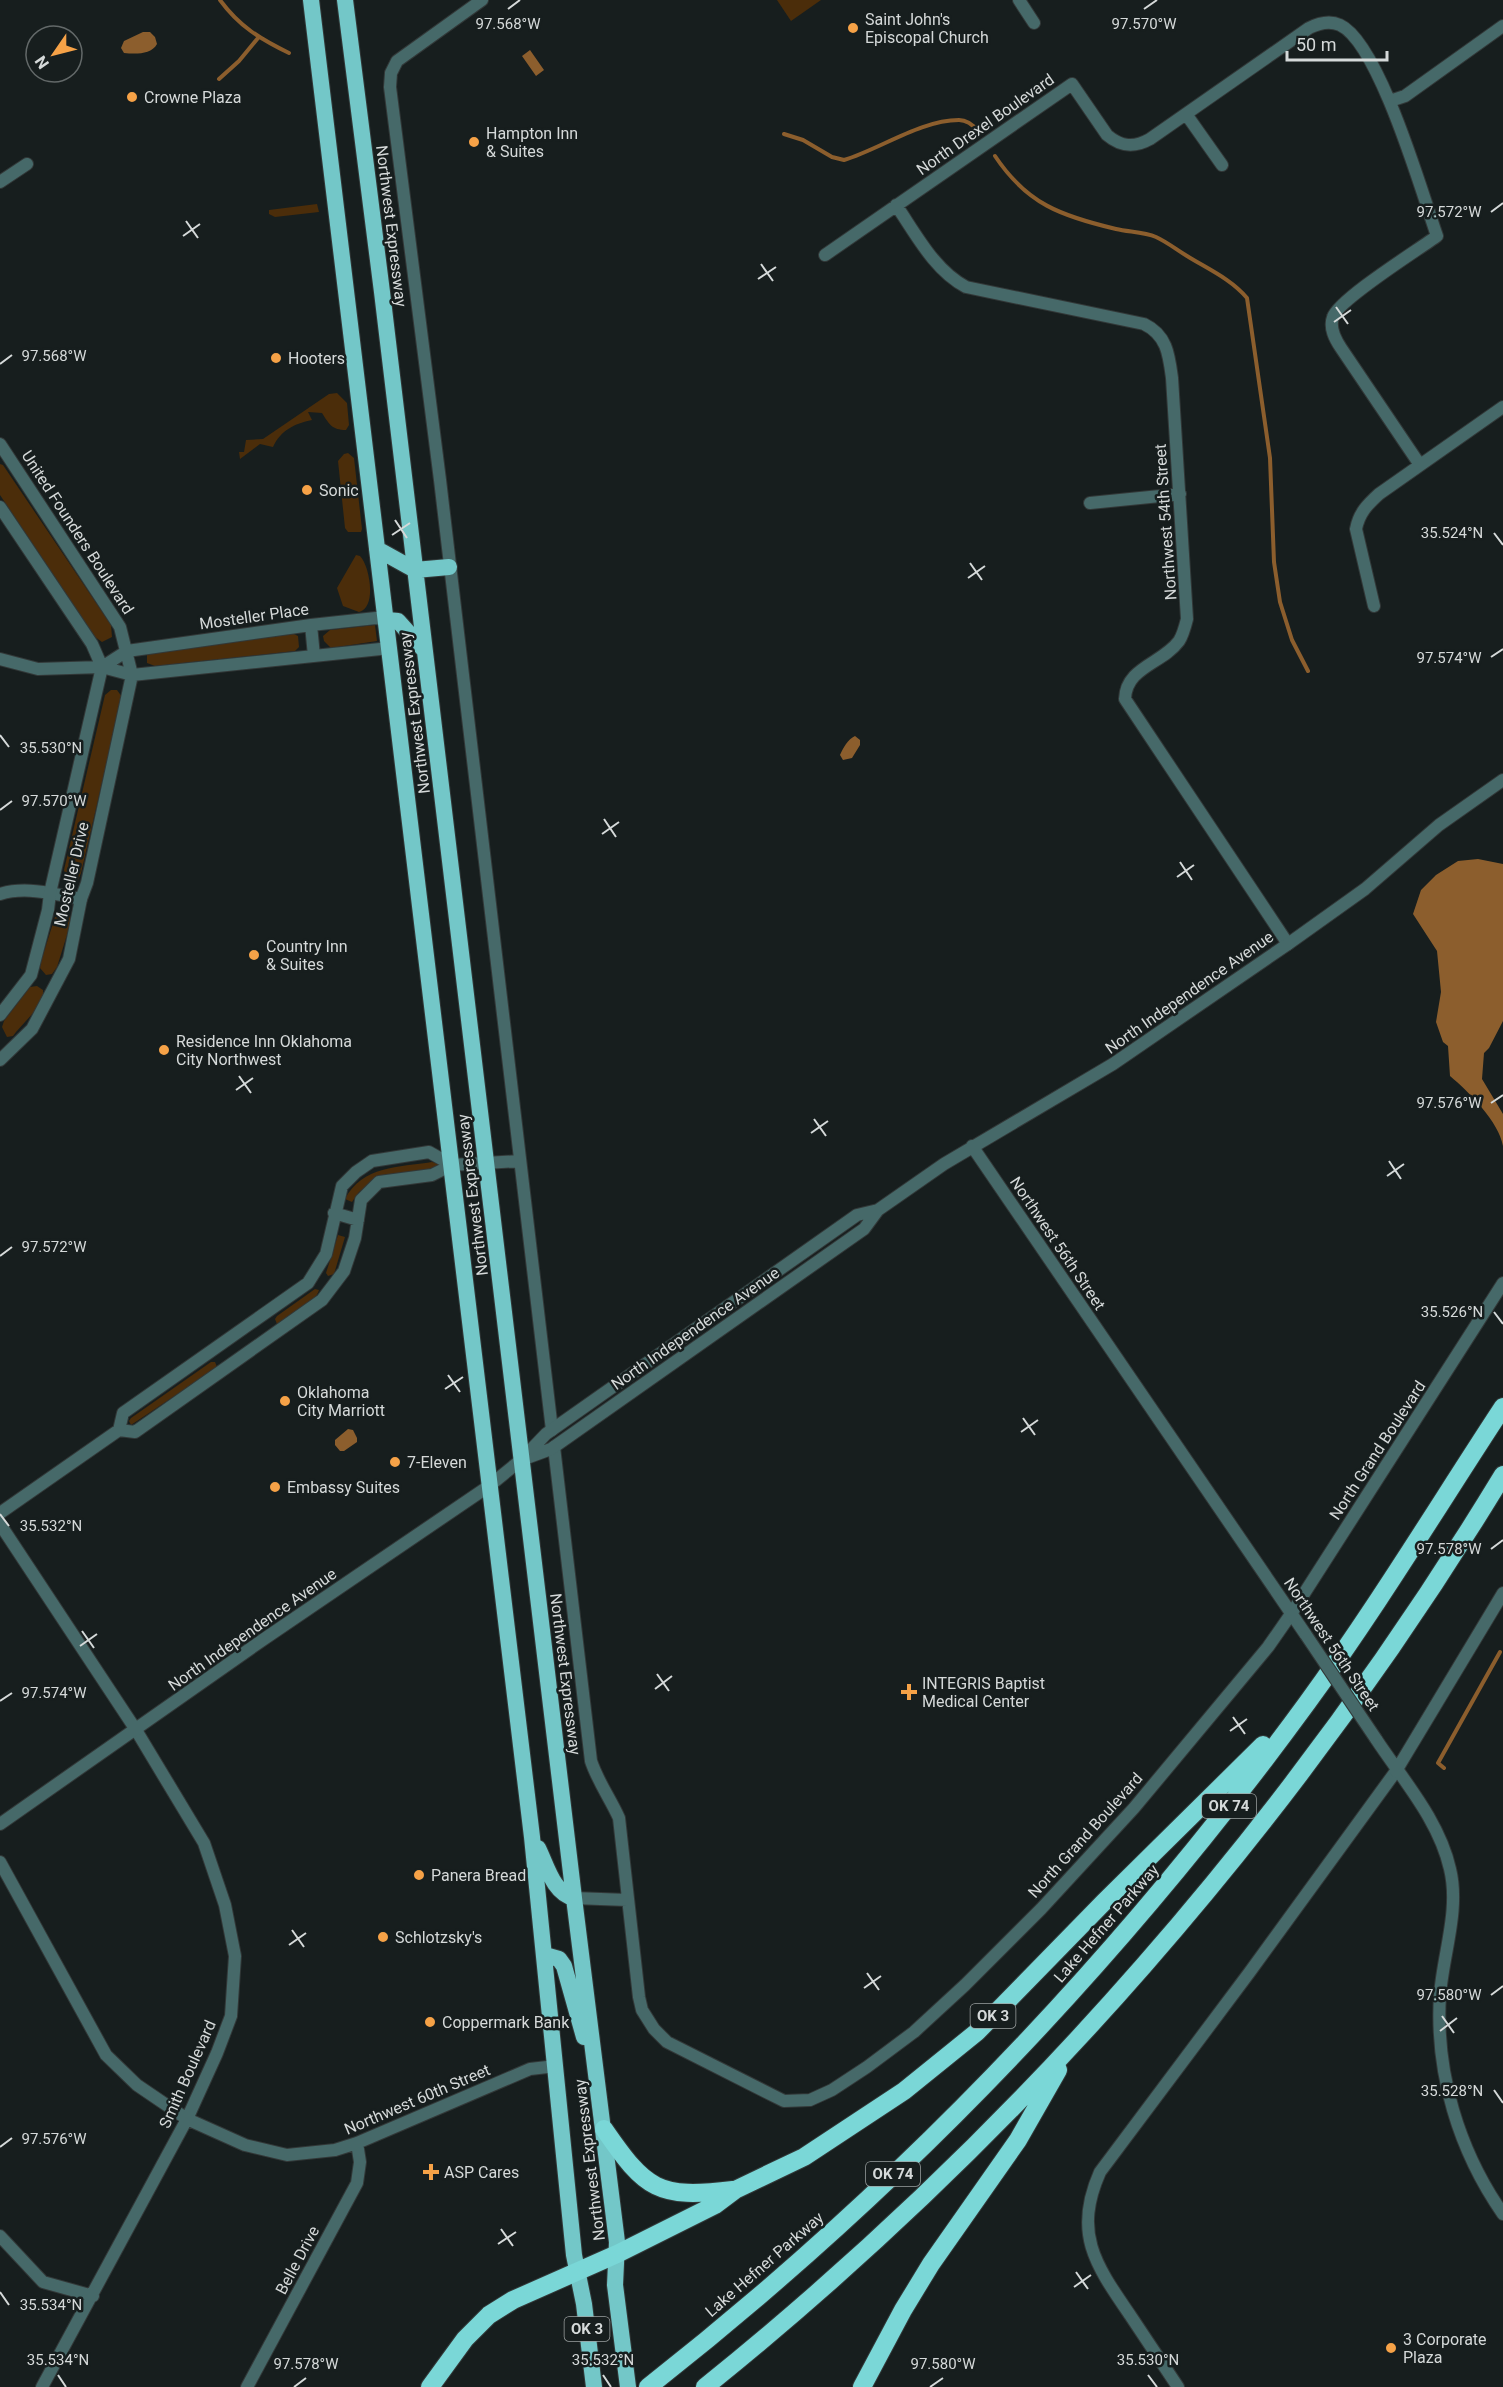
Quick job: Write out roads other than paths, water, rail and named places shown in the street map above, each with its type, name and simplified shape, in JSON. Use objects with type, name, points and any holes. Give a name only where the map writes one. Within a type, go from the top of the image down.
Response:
[{"type":"highway","name":"Northwest Expressway","points":[[311,0],[532,1837],[578,2272],[594,2386]]},
{"type":"highway","name":"Northwest Expressway","points":[[347,5],[521,1460],[604,2129],[617,2242],[615,2285],[628,2387]]},
{"type":"highway","points":[[377,549],[415,570],[449,567]]},
{"type":"highway","points":[[387,620],[398,621],[424,650]]},
{"type":"highway","name":"Lake Hefner Parkway","points":[[648,2387],[759,2296],[917,2152],[1030,2037],[1147,1907],[1243,1788],[1308,1702],[1431,1521],[1503,1407]]},
{"type":"highway","points":[[862,2387],[931,2264],[1018,2140],[1072,2045],[1194,1907],[1311,1758],[1382,1660],[1503,1475]]},
{"type":"highway","name":"OK 3","points":[[578,2272],[715,2205],[735,2190],[804,2157],[869,2116],[919,2079],[977,2032],[1104,1902],[1308,1702]]},
{"type":"highway","points":[[532,1837],[556,1886],[562,1893],[574,1898]]},
{"type":"highway","points":[[545,1955],[559,1959],[564,1966],[598,2086]]},
{"type":"highway","name":"OK 74","points":[[705,2387],[835,2278],[954,2166],[1072,2045]]},
{"type":"highway","points":[[604,2129],[637,2174],[653,2185],[670,2192],[687,2194],[735,2190]]},
{"type":"highway","points":[[430,2387],[465,2338],[489,2315],[513,2300],[578,2272]]},
{"type":"street","name":"Northwest Expressway","points":[[482,0],[398,61],[391,73],[390,87],[552,1430]]},
{"type":"street","points":[[1018,0],[1034,23]]},
{"type":"street","name":"North Drexel Boulevard","points":[[825,255],[1072,84],[1107,135],[1123,145],[1132,146],[1142,143],[1186,114],[1309,28],[1318,23],[1330,22],[1341,25],[1350,32],[1371,63],[1390,101]]},
{"type":"street","points":[[1420,465],[1341,348],[1332,327],[1332,318],[1344,302],[1437,236],[1390,101],[1405,96],[1503,26]]},
{"type":"street","points":[[1186,114],[1222,165]]},
{"type":"street","points":[[0,182],[27,164]]},
{"type":"street","name":"Northwest 54th Street","points":[[896,205],[935,261],[951,278],[966,287],[1137,323],[1154,329],[1161,336],[1169,357],[1172,378],[1187,619],[1179,641],[1130,679],[1125,699],[1288,944]]},
{"type":"street","points":[[1374,606],[1356,530],[1358,517],[1366,505],[1379,494],[1503,407]]},
{"type":"street","name":"United Founders Boulevard","points":[[0,444],[120,627],[132,675]]},
{"type":"street","points":[[1090,502],[1180,494]]},
{"type":"street","points":[[0,507],[101,662],[132,675],[390,648]]},
{"type":"street","name":"Mosteller Place","points":[[127,651],[311,625],[376,618],[387,620]]},
{"type":"street","points":[[311,625],[314,656]]},
{"type":"street","points":[[0,659],[38,669],[101,662],[127,651]]},
{"type":"street","name":"Mosteller Drive","points":[[0,1015],[31,975],[48,910],[101,662]]},
{"type":"street","name":"Mosteller Drive","points":[[0,1060],[32,1029],[69,959],[132,675]]},
{"type":"street","name":"North Independence Avenue","points":[[521,1460],[554,1447],[864,1229],[878,1210],[972,1146],[1113,1064],[1288,944],[1365,889],[1439,825],[1503,780]]},
{"type":"street","points":[[0,894],[8,891],[50,893],[81,899]]},
{"type":"street","name":"Northwest 56th Street","points":[[972,1146],[1435,1828],[1451,1870],[1452,1914],[1440,1995],[1442,2058],[1456,2123],[1482,2181],[1503,2214]]},
{"type":"street","points":[[0,1513],[119,1430],[123,1413],[308,1282],[326,1254],[342,1186],[356,1172],[372,1161],[429,1152],[452,1165]]},
{"type":"street","points":[[119,1430],[135,1432],[322,1300],[344,1271],[361,1200],[379,1182],[432,1176],[452,1165],[520,1161]]},
{"type":"street","name":"North Independence Avenue","points":[[0,1824],[264,1639],[489,1486],[521,1460],[552,1430],[857,1215],[878,1210]]},
{"type":"street","points":[[334,1213],[358,1220]]},
{"type":"street","points":[[315,1273],[330,1291]]},
{"type":"street","name":"North Grand Boulevard","points":[[627,1900],[642,2010],[654,2029],[667,2042],[784,2101],[810,2100],[841,2084],[914,2032],[1041,1909],[1134,1808],[1268,1647],[1503,1283]]},
{"type":"street","name":"Northwest Expressway","points":[[554,1447],[591,1761],[597,1781],[611,1801],[619,1818],[627,1900]]},
{"type":"street","name":"Smith Boulevard","points":[[0,1524],[136,1730],[204,1843],[225,1905],[235,1956],[231,2016],[217,2053],[187,2118],[42,2387]]},
{"type":"street","points":[[1178,2387],[1097,2264],[1089,2234],[1089,2205],[1093,2188],[1100,2172],[1249,1974],[1396,1771],[1503,1593]]},
{"type":"street","name":"Northwest 60th Street","points":[[0,1862],[106,2055],[136,2085],[187,2118],[245,2145],[287,2155],[334,2150],[357,2144],[530,2069],[556,2066]]},
{"type":"street","points":[[574,1898],[627,1900]]},
{"type":"street","name":"Belle Drive","points":[[247,2387],[357,2183],[360,2162],[357,2144]]},
{"type":"street","points":[[0,2236],[43,2282],[93,2296]]},
{"type":"waterway","points":[[220,0],[251,31],[289,53]]},
{"type":"waterway","points":[[219,79],[239,61],[258,38]]},
{"type":"waterway","points":[[784,134],[803,140],[832,157],[844,160],[915,130],[945,121],[965,121],[978,131]]},
{"type":"waterway","points":[[995,156],[1020,186],[1047,206],[1078,219],[1156,237],[1227,280],[1247,298],[1270,458],[1274,562],[1280,602],[1292,640],[1308,671]]},
{"type":"waterway","points":[[1444,1768],[1438,1763],[1500,1652]]},
{"type":"place","name":"Saint John's Episcopal Church","points":[[853,28]]},
{"type":"place","name":"Crowne Plaza","points":[[132,97]]},
{"type":"place","name":"Hampton Inn & Suites","points":[[474,142]]},
{"type":"place","name":"Hooters","points":[[276,358]]},
{"type":"place","name":"Sonic","points":[[307,490]]},
{"type":"place","name":"Country Inn & Suites","points":[[254,955]]},
{"type":"place","name":"Residence Inn Oklahoma City Northwest","points":[[164,1050]]},
{"type":"place","name":"Oklahoma City Marriott","points":[[285,1401]]},
{"type":"place","name":"7-Eleven","points":[[395,1462]]},
{"type":"place","name":"Embassy Suites","points":[[275,1487]]},
{"type":"place","name":"INTEGRIS Baptist Medical Center","points":[[909,1692]]},
{"type":"place","name":"Panera Bread","points":[[419,1875]]},
{"type":"place","name":"Schlotzsky's","points":[[383,1937]]},
{"type":"place","name":"Coppermark Bank","points":[[430,2022]]},
{"type":"place","name":"ASP Cares","points":[[431,2172]]},
{"type":"place","name":"3 Corporate Plaza","points":[[1391,2348]]}]
